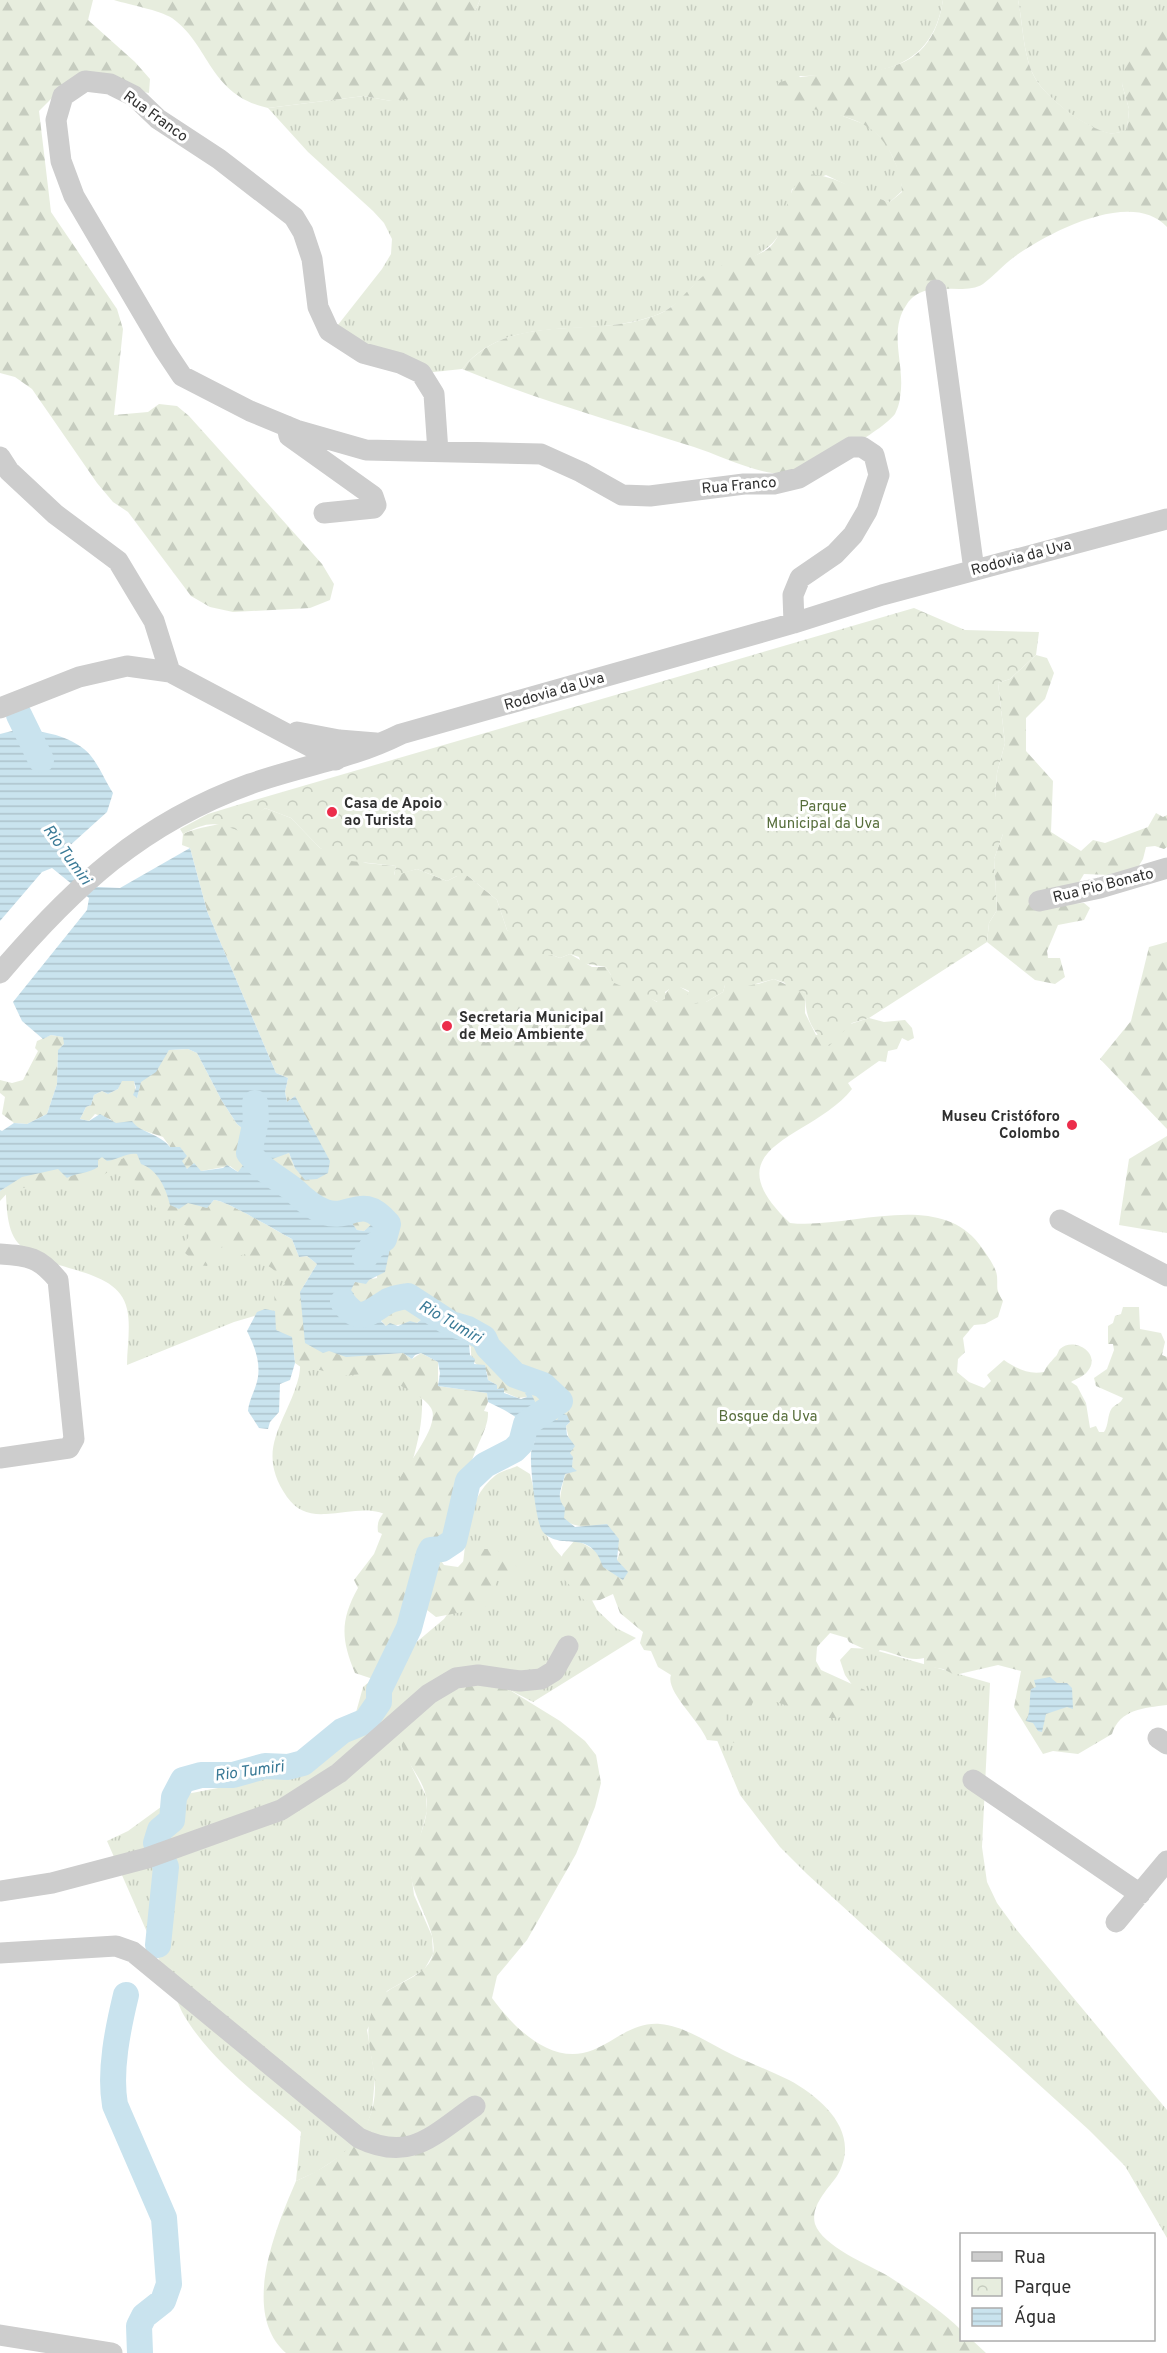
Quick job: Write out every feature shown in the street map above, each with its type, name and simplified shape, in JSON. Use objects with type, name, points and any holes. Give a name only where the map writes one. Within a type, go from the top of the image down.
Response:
[{"type":"street","name":"Rua Franco","points":[[438,452],[434,394],[421,373],[400,363],[363,353],[329,331],[318,307],[312,259],[303,232],[294,217],[219,159],[158,119],[134,96],[110,84],[84,81],[63,96],[56,120],[61,161],[74,196],[182,376],[214,394],[287,426],[366,450],[438,452],[541,454],[581,472],[622,495],[650,496],[744,484],[774,484],[799,478],[851,447],[862,447],[874,455],[879,475],[875,493],[853,535],[835,554],[800,578],[793,595],[794,623]]},
{"type":"street","points":[[936,290],[974,570]]},
{"type":"street","points":[[287,426],[289,436],[373,496],[376,505],[374,508],[324,513]]},
{"type":"street","points":[[0,458],[9,471],[55,514],[118,561],[154,621],[170,672]]},
{"type":"street","name":"Rodovia da Uva","points":[[0,974],[72,897],[129,847],[186,810],[253,783],[336,760],[401,734],[794,623],[882,595],[1167,519]]},
{"type":"street","points":[[0,708],[79,678],[127,666],[170,672],[336,760]]},
{"type":"street","points":[[274,726],[339,740],[382,743]]},
{"type":"street","name":"Rua Pio Bonato","points":[[1039,901],[1101,888],[1167,868]]},
{"type":"street","points":[[1060,1220],[1167,1276]]},
{"type":"street","points":[[0,1254],[29,1256],[45,1264],[58,1280],[74,1439],[69,1448],[0,1458]]},
{"type":"street","points":[[0,1891],[52,1883],[147,1858],[281,1810],[339,1773],[429,1694],[456,1678],[478,1675],[520,1681],[541,1679],[554,1671],[568,1646]]},
{"type":"street","points":[[973,1780],[1140,1894]]},
{"type":"street","points":[[1116,1922],[1167,1862]]},
{"type":"street","points":[[0,1953],[116,1946],[133,1952],[359,2138],[376,2146],[398,2150],[419,2144],[475,2106]]},
{"type":"street","points":[[0,2335],[112,2353]]},
{"type":"green space","points":[[0,0],[93,0],[88,20],[135,62],[150,79],[149,93],[71,79],[39,111],[51,212],[117,309],[123,329],[114,415],[148,412],[159,404],[177,406],[189,416],[322,564],[334,584],[330,600],[310,608],[233,612],[210,607],[191,596],[128,512],[113,502],[97,483],[32,389],[15,377],[0,373]]},
{"type":"green space","points":[[114,0],[480,0],[475,11],[467,49],[457,69],[442,85],[422,97],[391,101],[364,96],[268,108],[248,102],[233,92],[212,68],[185,29],[172,18]]},
{"type":"green space","points":[[480,0],[943,0],[936,26],[924,45],[909,58],[890,67],[870,72],[799,76],[835,113],[869,126],[886,143],[901,175],[902,191],[890,202],[871,197],[826,175],[792,189],[788,212],[774,242],[756,256],[698,281],[685,296],[660,313],[623,324],[525,333],[502,340],[481,351],[462,369],[415,374],[330,335],[382,269],[391,254],[392,239],[384,223],[373,211],[308,152],[268,108],[364,96],[391,101],[475,11]]},
{"type":"green space","points":[[943,0],[1018,0],[1028,60],[1040,86],[1078,119],[1111,133],[1127,130],[1129,109],[1122,84],[1125,64],[1167,10],[1167,227],[1152,216],[1133,212],[1112,213],[1090,218],[1029,247],[983,284],[965,289],[934,289],[915,296],[907,304],[898,326],[901,385],[900,401],[895,414],[876,430],[848,448],[794,473],[771,473],[744,466],[694,447],[548,401],[462,369],[482,350],[505,338],[529,332],[634,322],[667,310],[708,272],[722,265],[752,257],[771,246],[782,226],[793,189],[807,174],[839,181],[890,202],[902,192],[901,181],[890,152],[880,138],[868,127],[855,120],[794,104],[780,97],[778,83],[803,77],[879,70],[901,63],[920,51],[934,31]]},
{"type":"green space","points":[[1018,0],[1167,0],[1167,10],[1122,84],[1129,109],[1127,131],[1108,133],[1088,125],[1057,103],[1040,86],[1028,60]]},
{"type":"green space","name":"Parque Municipal da Uva","points":[[914,608],[965,630],[1039,632],[1036,655],[1010,679],[998,683],[1005,743],[997,773],[995,798],[1005,810],[1003,834],[994,859],[997,910],[989,923],[987,942],[869,1018],[852,1023],[829,1046],[810,1023],[805,993],[795,990],[788,992],[785,983],[774,979],[744,987],[725,985],[723,992],[706,1002],[692,1004],[686,998],[689,991],[674,987],[665,992],[665,999],[658,1002],[612,982],[606,967],[581,963],[579,957],[570,954],[560,958],[552,955],[543,957],[507,930],[497,900],[468,876],[457,876],[447,881],[417,869],[394,876],[396,866],[342,860],[320,848],[291,818],[265,808],[239,831],[217,824],[198,827],[183,834],[180,829],[208,814],[234,806]]},
{"type":"green space","points":[[1036,655],[1047,658],[1054,673],[1045,699],[1026,718],[1026,751],[1053,781],[1051,832],[1081,851],[1093,840],[1105,843],[1148,827],[1156,813],[1163,817],[1167,815],[1167,847],[1164,849],[1155,846],[1146,847],[1137,869],[1109,875],[1084,874],[1066,904],[1084,903],[1090,908],[1084,920],[1058,925],[1047,951],[1048,958],[1060,958],[1065,977],[1055,984],[1035,980],[987,942],[989,923],[997,910],[994,859],[1003,834],[995,798],[997,773],[1005,743],[998,683],[1010,679]]},
{"type":"green space","name":"Bosque da Uva","points":[[265,808],[291,818],[320,848],[366,863],[396,866],[394,875],[417,869],[447,881],[457,876],[468,876],[497,900],[507,930],[560,958],[570,954],[592,967],[606,967],[611,975],[657,1002],[671,987],[680,987],[706,1002],[723,992],[725,985],[758,984],[774,979],[805,993],[805,1013],[816,1035],[869,1018],[884,1022],[905,1020],[912,1028],[914,1038],[908,1041],[902,1038],[897,1049],[888,1051],[886,1062],[879,1061],[848,1083],[852,1089],[834,1106],[775,1146],[763,1160],[759,1176],[767,1197],[790,1223],[813,1224],[916,1215],[940,1218],[961,1228],[979,1244],[990,1259],[997,1276],[998,1291],[1003,1301],[998,1317],[985,1324],[974,1325],[963,1338],[965,1352],[958,1359],[957,1372],[969,1382],[984,1388],[991,1381],[987,1375],[1004,1360],[1033,1373],[1044,1372],[1060,1349],[1072,1345],[1079,1346],[1089,1353],[1092,1359],[1091,1365],[1086,1373],[1071,1382],[1077,1386],[1086,1403],[1090,1428],[1096,1426],[1099,1432],[1104,1432],[1110,1411],[1123,1398],[1096,1386],[1094,1378],[1107,1369],[1114,1350],[1113,1344],[1108,1344],[1108,1326],[1113,1323],[1115,1316],[1121,1314],[1123,1307],[1139,1307],[1140,1329],[1161,1333],[1165,1342],[1162,1355],[1167,1357],[1167,1705],[1134,1711],[1121,1719],[1112,1734],[1078,1754],[1053,1751],[1043,1754],[1014,1707],[1021,1671],[998,1665],[955,1675],[943,1669],[924,1666],[924,1658],[908,1658],[880,1650],[875,1654],[849,1642],[847,1638],[830,1633],[817,1647],[816,1661],[821,1670],[865,1690],[867,1701],[846,1716],[832,1718],[810,1714],[755,1697],[749,1712],[743,1714],[728,1703],[723,1709],[727,1725],[735,1726],[740,1732],[738,1743],[707,1740],[673,1689],[670,1682],[671,1675],[658,1667],[651,1651],[644,1650],[640,1643],[643,1632],[620,1613],[613,1594],[600,1600],[585,1601],[555,1570],[563,1554],[575,1540],[617,1560],[620,1552],[593,1527],[570,1523],[561,1512],[560,1504],[565,1474],[570,1473],[573,1458],[570,1453],[566,1426],[570,1422],[546,1420],[540,1417],[531,1393],[526,1393],[527,1397],[518,1398],[497,1389],[497,1385],[488,1380],[487,1372],[475,1362],[471,1347],[446,1322],[443,1327],[434,1325],[431,1318],[422,1319],[417,1323],[386,1326],[376,1315],[359,1307],[351,1299],[350,1289],[355,1282],[377,1278],[377,1225],[372,1225],[364,1231],[357,1230],[339,1208],[319,1216],[311,1214],[289,1193],[250,1166],[238,1172],[230,1166],[201,1171],[193,1166],[187,1169],[182,1164],[181,1151],[170,1147],[163,1137],[95,1114],[89,1121],[80,1119],[86,1107],[91,1105],[94,1095],[102,1091],[108,1094],[118,1089],[121,1081],[134,1081],[137,1098],[141,1081],[169,1050],[188,1049],[197,1053],[237,1124],[258,1141],[255,1152],[270,1158],[289,1153],[295,1168],[295,1096],[287,1102],[285,1092],[288,1078],[276,1073],[207,911],[190,848],[182,845],[183,834],[247,818]]},
{"type":"green space","points":[[1167,942],[1167,1129],[1100,1059],[1131,1021],[1149,947]]},
{"type":"green space","points":[[51,1035],[64,1037],[64,1044],[58,1051],[57,1084],[47,1114],[27,1124],[14,1123],[2,1114],[5,1097],[0,1093],[0,1080],[12,1083],[23,1080],[38,1051],[35,1048],[37,1041]]},
{"type":"green space","points":[[115,1117],[422,1396],[417,1443],[393,1519],[386,1514],[361,1510],[326,1514],[309,1513],[299,1509],[287,1497],[277,1480],[273,1464],[273,1449],[276,1435],[299,1376],[301,1348],[258,1315],[234,1322],[127,1365],[128,1316],[121,1295],[110,1284],[30,1253],[18,1243],[9,1222],[5,1181]]},
{"type":"green space","points":[[1167,1136],[1167,1233],[1119,1225],[1129,1159]]},
{"type":"green space","points":[[132,1152],[137,1154],[164,1184],[168,1195],[207,1208],[214,1200],[229,1205],[292,1239],[299,1257],[307,1256],[317,1264],[300,1292],[329,1351],[346,1357],[403,1353],[412,1359],[421,1353],[438,1362],[438,1386],[487,1393],[488,1402],[484,1411],[488,1412],[487,1420],[472,1460],[470,1477],[462,1491],[455,1519],[449,1529],[453,1536],[443,1549],[439,1549],[437,1555],[444,1565],[458,1567],[475,1549],[496,1549],[519,1568],[511,1578],[495,1581],[496,1594],[477,1616],[468,1611],[436,1617],[427,1610],[422,1600],[413,1603],[388,1671],[376,1680],[355,1673],[345,1640],[345,1620],[358,1588],[354,1580],[374,1554],[382,1534],[378,1532],[379,1519],[390,1504],[398,1481],[428,1433],[433,1415],[431,1408],[420,1397],[397,1384],[392,1391],[363,1374],[340,1376],[320,1370],[305,1370],[295,1363],[292,1337],[276,1330],[274,1291],[285,1284],[278,1273],[244,1254],[237,1257],[230,1255],[223,1247],[218,1249],[207,1266],[198,1265],[184,1252],[184,1244],[194,1229],[182,1224],[179,1218],[152,1206],[140,1182],[119,1176],[113,1169],[82,1188],[62,1185],[11,1189],[0,1201],[0,1191],[22,1177],[58,1169],[83,1173],[103,1157],[122,1159]]},
{"type":"green space","points":[[517,1466],[530,1474],[544,1531],[554,1548],[580,1577],[597,1610],[616,1628],[636,1638],[533,1702],[508,1689],[402,1747],[426,1796],[427,1811],[411,1872],[414,1895],[432,1936],[433,1954],[424,1970],[387,1991],[367,2030],[375,2077],[372,2111],[366,2127],[350,2150],[316,2172],[296,2181],[301,2132],[221,2062],[193,2030],[182,2012],[107,1841],[128,1831],[176,1796],[271,1778],[339,1740],[355,1716],[363,1687],[444,1619],[454,1603],[460,1584],[473,1507],[482,1490],[496,1475]]},
{"type":"green space","points":[[851,1648],[871,1649],[990,1683],[982,1847],[987,1882],[997,1903],[1016,1929],[1167,2110],[1167,2238],[1125,2166],[1089,2130],[807,1874],[780,1847],[740,1795],[701,1702],[741,1685],[860,1696],[845,1675],[840,1660]]},
{"type":"green space","points":[[451,1679],[508,1689],[560,1721],[585,1741],[596,1755],[601,1783],[595,1807],[576,1854],[527,1940],[497,1976],[492,1998],[522,2032],[549,2049],[578,2054],[593,2050],[641,2026],[670,2025],[789,2080],[815,2097],[836,2119],[845,2146],[844,2161],[837,2176],[817,2204],[814,2217],[819,2232],[836,2247],[888,2276],[926,2301],[960,2329],[960,2341],[973,2341],[986,2353],[286,2353],[272,2336],[265,2315],[266,2269],[280,2222],[296,2181],[329,2164],[355,2141],[365,2127],[372,2111],[375,2093],[368,2031],[374,2007],[379,1998],[422,1970],[429,1963],[433,1954],[432,1936],[411,1876],[413,1856],[426,1816],[426,1796],[404,1753],[403,1729]]},
{"type":"water","points":[[16,730],[52,734],[77,744],[92,758],[113,793],[107,812],[66,849],[68,859],[98,887],[120,888],[190,848],[207,911],[276,1073],[288,1078],[285,1092],[287,1102],[295,1096],[330,1161],[328,1173],[317,1179],[305,1180],[295,1168],[289,1153],[264,1162],[256,1157],[258,1141],[237,1124],[197,1053],[188,1049],[169,1050],[156,1072],[141,1082],[137,1098],[133,1095],[136,1088],[134,1081],[122,1081],[118,1089],[108,1094],[102,1091],[94,1095],[91,1105],[86,1107],[80,1119],[89,1121],[100,1114],[116,1123],[132,1121],[135,1125],[166,1142],[170,1147],[180,1147],[187,1156],[182,1161],[187,1169],[194,1163],[201,1171],[223,1168],[227,1165],[238,1172],[244,1164],[250,1166],[253,1163],[311,1214],[321,1214],[341,1208],[352,1209],[349,1219],[357,1230],[364,1231],[372,1224],[377,1225],[379,1230],[387,1232],[391,1244],[385,1272],[366,1284],[355,1282],[351,1290],[354,1294],[350,1298],[357,1308],[369,1309],[386,1326],[390,1323],[398,1326],[410,1321],[417,1323],[422,1319],[431,1318],[434,1325],[442,1327],[446,1322],[453,1322],[461,1335],[463,1331],[468,1332],[470,1355],[475,1359],[474,1364],[485,1365],[488,1380],[497,1385],[497,1389],[504,1388],[504,1393],[521,1399],[527,1397],[525,1393],[531,1393],[538,1408],[537,1412],[546,1420],[557,1420],[561,1413],[567,1415],[570,1422],[566,1426],[567,1435],[575,1446],[570,1453],[573,1457],[572,1467],[577,1471],[565,1474],[561,1488],[560,1500],[565,1508],[564,1518],[575,1527],[607,1524],[619,1539],[617,1560],[628,1572],[623,1580],[603,1567],[598,1555],[591,1547],[550,1538],[543,1532],[536,1507],[531,1470],[531,1452],[535,1440],[521,1422],[488,1402],[487,1393],[438,1386],[440,1373],[438,1362],[421,1353],[412,1359],[403,1353],[346,1357],[329,1351],[323,1353],[305,1343],[300,1292],[317,1264],[307,1256],[299,1257],[292,1239],[220,1201],[214,1200],[207,1208],[188,1203],[179,1209],[170,1205],[157,1175],[141,1164],[137,1154],[107,1161],[102,1157],[98,1160],[98,1167],[67,1178],[58,1169],[22,1177],[0,1191],[0,1130],[14,1123],[27,1124],[47,1114],[57,1084],[58,1050],[64,1044],[63,1037],[51,1035],[43,1039],[22,1021],[13,1002],[87,910],[89,898],[52,868],[42,872],[0,921],[0,734]]},
{"type":"water","points":[[265,1309],[275,1311],[276,1330],[292,1337],[295,1363],[290,1380],[280,1384],[279,1412],[270,1422],[268,1429],[259,1428],[248,1411],[257,1381],[258,1366],[256,1352],[247,1331],[257,1312]]},
{"type":"water","points":[[1050,1677],[1057,1683],[1067,1683],[1072,1688],[1073,1709],[1067,1707],[1046,1714],[1042,1732],[1038,1731],[1033,1723],[1026,1721],[1031,1689],[1036,1687],[1034,1680]]},
{"type":"waterway","name":"Rio Tumiri","points":[[19,715],[41,760]]},
{"type":"waterway","name":"Rio Tumiri","points":[[255,1103],[256,1120],[249,1153],[259,1165],[309,1203],[325,1212],[334,1214],[356,1209],[370,1210],[388,1224],[384,1239],[372,1247],[365,1257]]},
{"type":"waterway","name":"Rio Tumiri","points":[[158,1945],[166,1867],[156,1843],[160,1830],[172,1820],[174,1797],[183,1780],[201,1775],[233,1775],[265,1766],[288,1767],[303,1763],[342,1731],[366,1721],[379,1702],[379,1690],[409,1628],[429,1554],[431,1550],[442,1549],[454,1541],[468,1481],[485,1465],[514,1450],[521,1443],[526,1424],[560,1401],[543,1385],[515,1375],[488,1347],[484,1338],[468,1329],[451,1324],[408,1296],[390,1300],[360,1315],[349,1309],[343,1302]]},
{"type":"waterway","name":"Rio Tumiri","points":[[126,1995],[117,2035],[113,2092],[115,2105],[164,2218],[169,2284],[163,2301],[144,2316],[139,2326],[140,2353]]},
{"type":"place","name":"Casa de Apoio ao Turista","points":[[332,812]]},
{"type":"place","name":"Secretaria Municipal de Meio Ambiente","points":[[447,1026]]},
{"type":"place","name":"Museu Cristóforo Colombo","points":[[1072,1125]]}]
